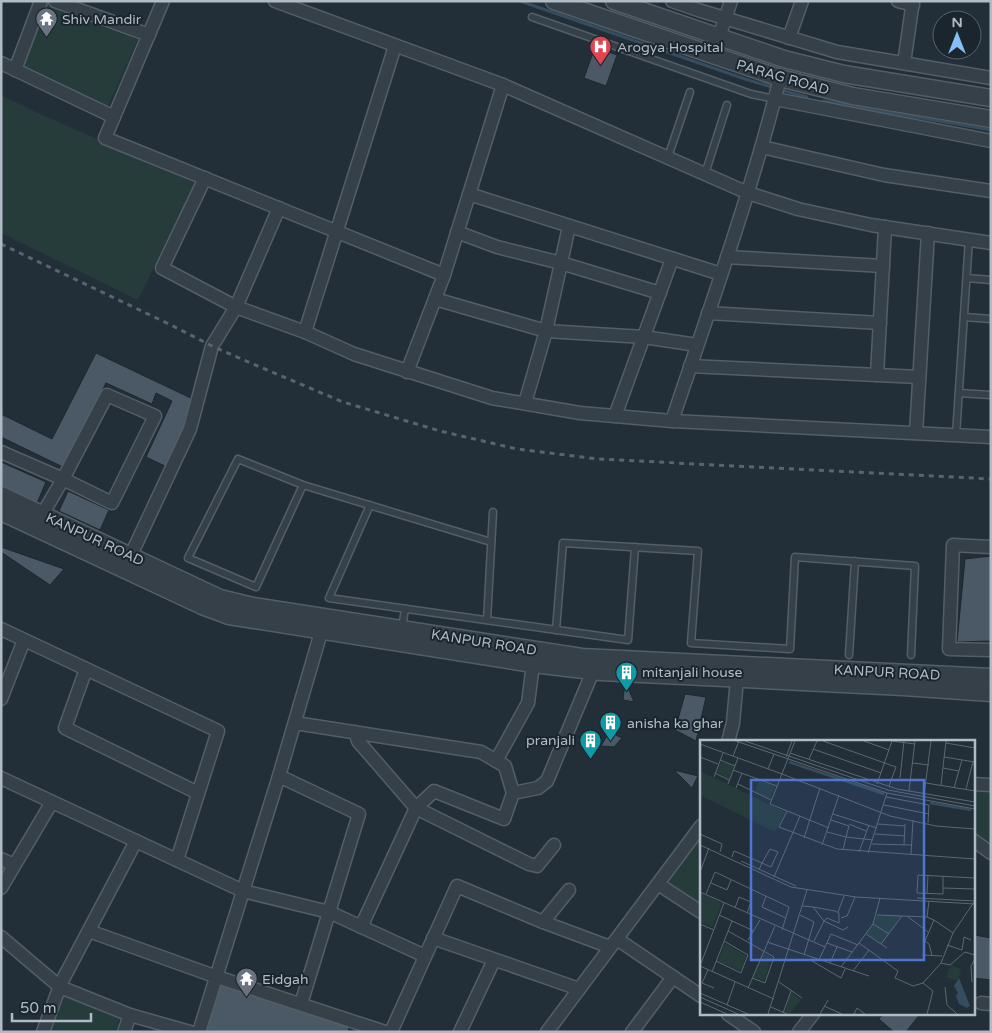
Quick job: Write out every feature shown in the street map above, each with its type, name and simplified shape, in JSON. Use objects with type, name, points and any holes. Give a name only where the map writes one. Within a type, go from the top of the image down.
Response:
[{"type":"street","points":[[15,70],[42,1]]},
{"type":"street","points":[[55,1],[149,35]]},
{"type":"street","points":[[163,1],[105,138],[444,275]]},
{"type":"street","points":[[275,1],[503,86],[748,193],[798,210],[885,227],[991,243]]},
{"type":"street","name":"PARAG ROAD","points":[[554,1],[780,78],[853,96],[991,119]]},
{"type":"street","name":"PARAG ROAD","points":[[614,1],[784,59],[844,74],[989,98]]},
{"type":"street","points":[[672,1],[837,52],[991,77],[989,98]]},
{"type":"street","points":[[719,37],[731,1]]},
{"type":"street","points":[[790,38],[802,1]]},
{"type":"street","points":[[898,1],[913,3],[904,64]]},
{"type":"street","points":[[305,332],[395,46]]},
{"type":"street","points":[[1,63],[114,117]]},
{"type":"street","points":[[812,107],[822,68]]},
{"type":"street","points":[[672,421],[748,193],[780,78]]},
{"type":"street","points":[[407,372],[444,275],[503,86]]},
{"type":"street","points":[[775,99],[991,141]]},
{"type":"street","points":[[958,135],[961,114]]},
{"type":"street","points":[[762,147],[884,175],[991,192]]},
{"type":"street","points":[[205,178],[162,268],[236,307],[305,332],[354,354],[407,372],[492,398],[580,413],[672,421],[991,437]]},
{"type":"street","points":[[469,194],[721,274]]},
{"type":"street","points":[[131,555],[190,429],[212,346],[236,307],[279,208]]},
{"type":"street","points":[[525,403],[546,331],[569,226]]},
{"type":"street","points":[[877,375],[885,227]]},
{"type":"street","points":[[458,232],[497,247],[561,263],[660,293]]},
{"type":"street","points":[[916,433],[928,233]]},
{"type":"street","points":[[727,257],[883,266]]},
{"type":"street","points":[[615,416],[672,259]]},
{"type":"street","points":[[435,299],[546,331],[644,337],[697,345]]},
{"type":"street","points":[[708,312],[880,323]]},
{"type":"street","points":[[690,366],[919,377]]},
{"type":"street","points":[[1,452],[63,479],[112,503],[155,416],[107,395],[63,479],[42,515]]},
{"type":"street","name":"KANPUR ROAD","points":[[1,495],[12,511],[42,515],[220,598],[324,624],[402,629],[582,657],[745,675],[991,678]]},
{"type":"street","points":[[12,511],[202,606],[229,616],[324,624],[532,664],[593,671],[685,669]]},
{"type":"street","points":[[991,547],[953,545],[949,649],[991,650]]},
{"type":"street","points":[[200,1032],[324,624]]},
{"type":"street","points":[[1,629],[218,731],[177,860]]},
{"type":"street","points":[[1,699],[24,640]]},
{"type":"street","points":[[496,761],[528,703],[532,664]]},
{"type":"street","points":[[86,669],[65,728],[198,793]]},
{"type":"street","points":[[513,793],[538,788],[547,781],[593,671]]},
{"type":"street","points":[[729,740],[745,675],[991,693]]},
{"type":"street","points":[[295,723],[481,752],[505,766],[513,793],[504,819],[434,791],[416,808],[361,926]]},
{"type":"street","points":[[355,732],[358,740],[416,808],[529,864],[537,866],[554,845]]},
{"type":"street","points":[[279,776],[359,814],[301,1004]]},
{"type":"street","points":[[1,778],[244,891],[329,912],[425,956]]},
{"type":"street","points":[[974,784],[991,785]]},
{"type":"street","points":[[1,888],[52,802]]},
{"type":"street","points":[[547,1032],[700,828]]},
{"type":"street","points":[[43,1032],[60,987],[136,841]]},
{"type":"street","points":[[974,841],[991,852]]},
{"type":"street","points":[[1,859],[14,865]]},
{"type":"street","points":[[658,884],[700,911]]},
{"type":"street","points":[[391,1032],[457,886],[543,922],[614,943],[673,977],[700,995]]},
{"type":"street","points":[[543,922],[569,890]]},
{"type":"street","points":[[89,931],[217,977],[301,1004],[348,1026],[385,1032]]},
{"type":"street","points":[[1,937],[60,987],[130,1015],[190,1032]]},
{"type":"street","points":[[433,938],[579,989]]},
{"type":"street","points":[[460,1032],[494,960]]},
{"type":"street","points":[[632,1032],[673,977]]},
{"type":"street","points":[[124,1032],[130,1015]]},
{"type":"street","points":[[731,1016],[754,1032]]},
{"type":"street","points":[[799,1032],[811,1016]]},
{"type":"lane","points":[[532,17],[751,94],[775,99]]},
{"type":"lane","points":[[668,157],[690,92]]},
{"type":"lane","points":[[705,174],[727,105]]},
{"type":"lane","points":[[956,435],[969,239]]},
{"type":"lane","points":[[967,278],[991,280]]},
{"type":"lane","points":[[964,317],[991,319]]},
{"type":"lane","points":[[959,393],[991,395]]},
{"type":"lane","points":[[303,485],[256,587],[188,558],[238,459],[303,485],[491,542]]},
{"type":"lane","points":[[370,506],[329,598],[628,640],[635,547]]},
{"type":"lane","points":[[487,620],[493,512]]},
{"type":"lane","points":[[556,630],[563,542],[698,551],[691,643],[790,648],[795,557],[855,561],[915,566],[911,655]]},
{"type":"lane","points":[[849,655],[855,561]]},
{"type":"lane","points":[[402,629],[405,609]]},
{"type":"green space","points":[[46,2],[139,37],[107,109],[21,69]]},
{"type":"green space","points":[[1,95],[195,183],[138,300],[1,233]]},
{"type":"green space","points":[[974,784],[991,785],[991,851],[974,839]]},
{"type":"green space","points":[[700,827],[700,911],[658,884]]},
{"type":"green space","points":[[62,995],[120,1017],[115,1032],[49,1032]]},
{"type":"building","points":[[595,47],[617,55],[606,86],[584,78]]},
{"type":"building","points":[[96,353],[197,401],[167,467],[146,457],[172,401],[156,393],[152,404],[106,383],[65,468],[1,437],[1,414],[52,439]]},
{"type":"building","points":[[1,462],[46,482],[37,503],[1,486]]},
{"type":"building","points":[[68,491],[109,510],[100,530],[59,511]]},
{"type":"building","points":[[1,547],[64,569],[50,585],[1,552]]},
{"type":"building","points":[[991,556],[991,641],[957,642],[965,559]]},
{"type":"building","name":"mitanjali house","points":[[625,681],[634,702],[623,700]]},
{"type":"building","points":[[685,694],[706,697],[696,741],[675,730]]},
{"type":"building","name":"anisha ka ghar","points":[[609,732],[622,738],[614,747],[601,746]]},
{"type":"building","points":[[674,770],[698,776],[692,788]]},
{"type":"building","points":[[975,935],[991,938],[991,980],[974,978]]},
{"type":"building","name":"Eidgah","points":[[217,977],[348,1020],[349,1032],[200,1032]]},
{"type":"building","points":[[881,1016],[918,1016],[906,1032],[894,1032],[879,1019]]},
{"type":"waterway","points":[[520,1],[775,88]]},
{"type":"waterway","points":[[781,90],[807,97]]},
{"type":"waterway","points":[[824,101],[991,130]]},
{"type":"railway","points":[[1,244],[212,346],[260,367],[343,402],[440,431],[517,449],[598,459],[991,479]]},
{"type":"place","name":"Shiv Mandir","points":[[46,38]]},
{"type":"place","name":"Arogya Hospital","points":[[601,66]]},
{"type":"place","name":"mitanjali house","points":[[626,691]]},
{"type":"place","name":"anisha ka ghar","points":[[611,742]]},
{"type":"place","name":"pranjali","points":[[591,759]]},
{"type":"place","name":"Eidgah","points":[[246,998]]}]
